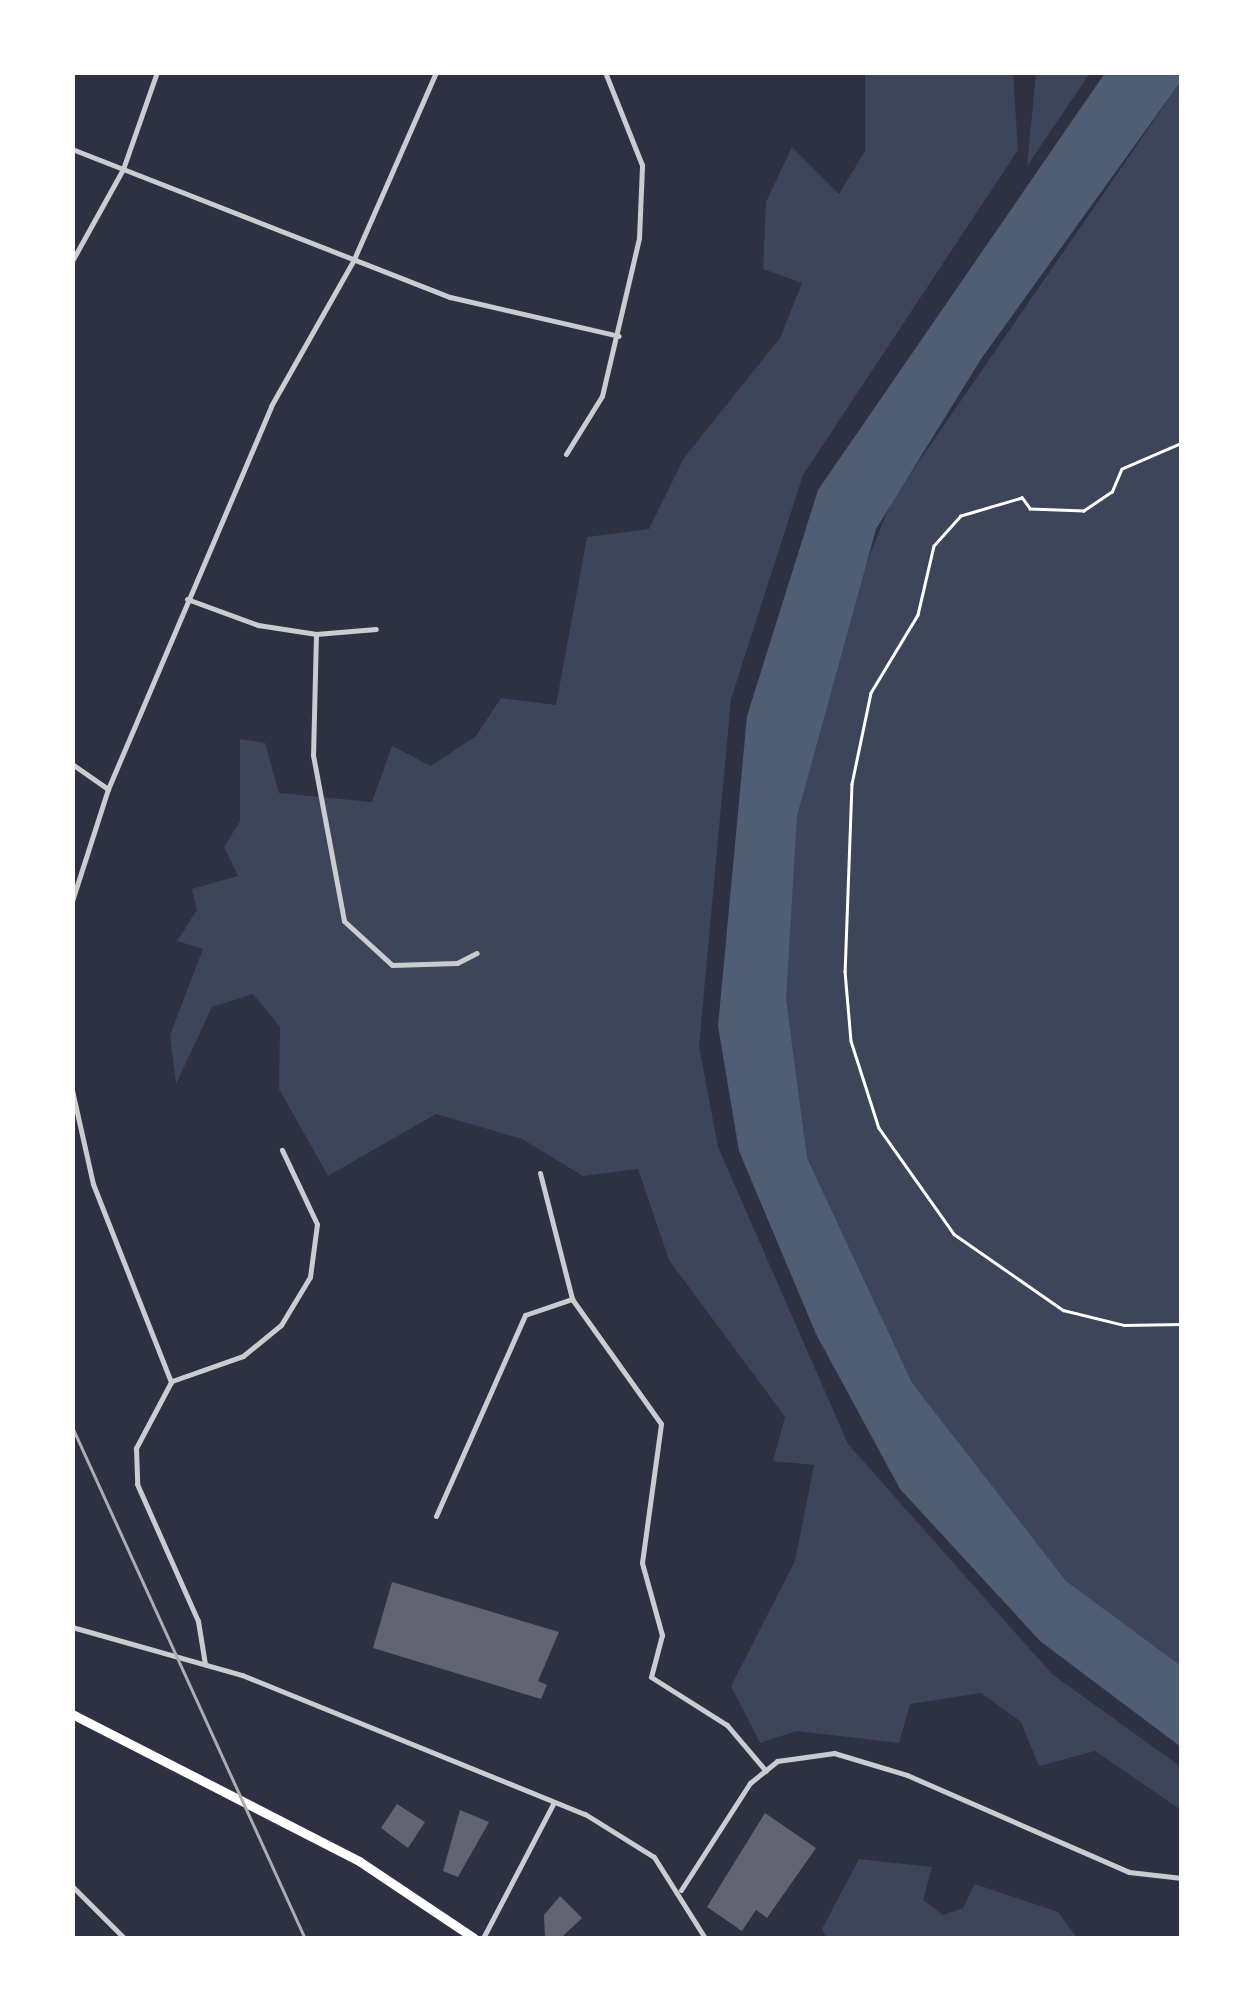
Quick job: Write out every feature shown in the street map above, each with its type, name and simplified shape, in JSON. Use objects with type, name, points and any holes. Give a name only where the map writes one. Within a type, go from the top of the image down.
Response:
[{"type":"main road","points":[[72,1714],[306,1832],[474,1938]]},
{"type":"street","points":[[72,261],[123,169],[157,72]]},
{"type":"street","points":[[72,900],[108,789],[187,600],[305,334],[354,259],[436,72]]},
{"type":"street","points":[[566,454],[602,396],[619,336],[642,165],[604,72]]},
{"type":"street","points":[[72,150],[450,297],[619,336]]},
{"type":"street","points":[[187,600],[316,634],[376,629]]},
{"type":"street","points":[[316,634],[312,755],[344,920],[392,965],[457,964],[477,952]]},
{"type":"street","points":[[72,764],[108,789]]},
{"type":"street","points":[[72,1090],[93,1184],[171,1382]]},
{"type":"street","points":[[204,1664],[198,1621],[137,1484],[136,1448],[171,1382],[243,1356],[281,1326],[310,1277],[317,1224],[282,1150]]},
{"type":"street","points":[[540,1173],[572,1299],[661,1424],[642,1563],[662,1635],[651,1677],[727,1725],[766,1770]]},
{"type":"street","points":[[436,1516],[525,1315],[572,1299]]},
{"type":"street","points":[[72,1627],[204,1664],[554,1802],[638,1843],[680,1892],[705,1938]]},
{"type":"street","points":[[680,1892],[766,1770],[834,1753],[908,1775],[1128,1872],[1182,1878]]},
{"type":"street","points":[[483,1938],[554,1802]]},
{"type":"street","points":[[72,1886],[124,1938]]},
{"type":"path","points":[[1182,442],[1122,469],[1112,492],[1084,511],[1030,510],[1022,498],[961,516],[934,546],[918,614],[871,693],[852,784],[845,971],[851,1041],[879,1128],[954,1234],[1063,1310],[1182,1324]]},
{"type":"shaded area","points":[[865,73],[1013,73],[1018,150],[803,475],[731,699],[699,1046],[718,1147],[848,1444],[1052,1674],[1181,1767],[1181,1810],[1095,1751],[1039,1766],[1021,1722],[981,1693],[910,1704],[899,1743],[797,1731],[760,1743],[731,1686],[795,1561],[814,1465],[773,1461],[785,1417],[669,1260],[638,1169],[583,1176],[522,1139],[436,1114],[328,1176],[279,1089],[280,1027],[253,994],[212,1007],[176,1084],[170,1035],[203,949],[177,941],[197,910],[192,889],[238,876],[224,847],[240,821],[240,739],[265,743],[279,793],[372,802],[392,746],[431,766],[476,736],[501,698],[556,705],[587,537],[649,529],[684,458],[780,338],[802,283],[763,269],[766,202],[792,147],[839,194],[865,151]]},
{"type":"shaded area","points":[[1036,73],[1090,73],[1027,166]]},
{"type":"shaded area","points":[[1105,73],[1181,73],[1181,81],[981,359],[876,529],[797,816],[786,999],[807,1158],[912,1383],[1066,1581],[1181,1666],[1181,1747],[1040,1641],[900,1489],[816,1334],[739,1151],[718,1026],[747,716],[818,490]]},
{"type":"shaded area","points":[[1181,81],[1181,1739],[1071,1658],[785,1215],[780,779],[891,502]]},
{"type":"shaded area","points":[[859,1859],[932,1867],[923,1900],[943,1915],[963,1908],[975,1884],[1058,1912],[1077,1938],[827,1938],[822,1929]]},
{"type":"building","points":[[392,1582],[559,1632],[538,1681],[547,1685],[541,1699],[373,1648]]},
{"type":"building","points":[[397,1804],[425,1822],[408,1848],[381,1828]]},
{"type":"building","points":[[460,1810],[489,1822],[458,1877],[443,1871]]},
{"type":"building","points":[[765,1813],[816,1848],[767,1918],[756,1910],[742,1931],[707,1907]]},
{"type":"building","points":[[560,1896],[582,1918],[561,1938],[545,1938],[544,1915]]},
{"type":"railway","points":[[72,1426],[305,1938]]}]
